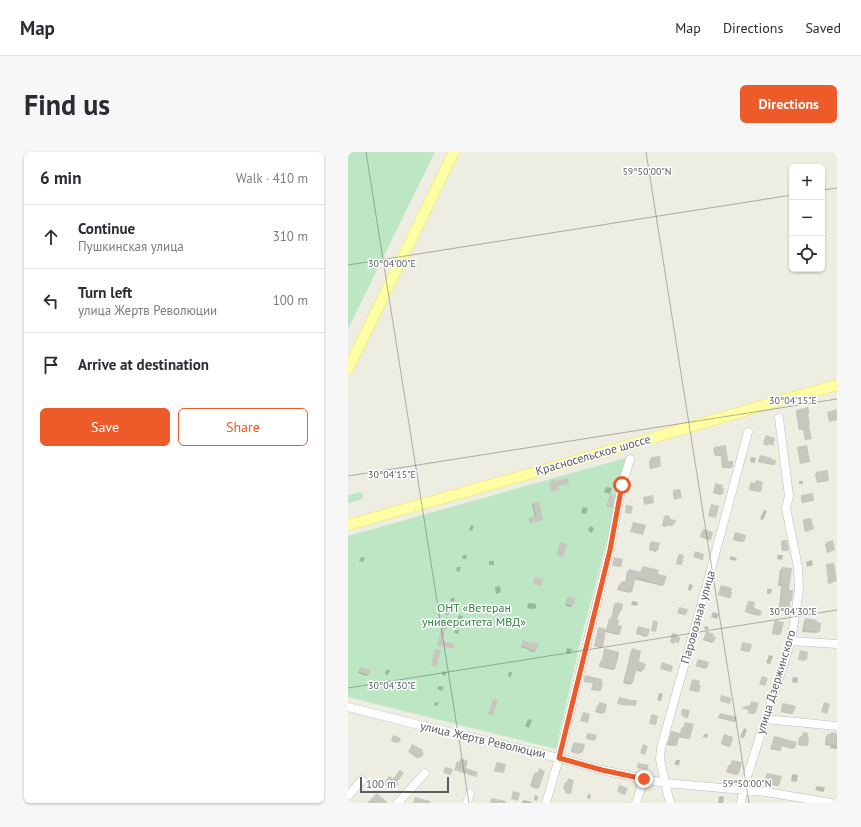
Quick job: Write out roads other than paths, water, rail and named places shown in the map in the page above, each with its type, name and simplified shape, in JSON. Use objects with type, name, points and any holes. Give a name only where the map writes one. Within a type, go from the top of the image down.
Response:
[{"type":"main road","points":[[348,369],[454,152]]},
{"type":"main road","name":"Красносельское шоссе","points":[[348,525],[837,385]]},
{"type":"street","name":"улица Дзержинского","points":[[741,803],[743,789],[791,641],[799,590],[798,567],[786,508],[789,496],[779,418]]},
{"type":"street","name":"Паровозная улица","points":[[670,803],[660,759],[661,748],[748,432]]},
{"type":"street","points":[[546,803],[559,758],[610,550],[622,485],[630,459]]},
{"type":"street","points":[[791,641],[837,644]]},
{"type":"street","name":"улица Жертв Революции","points":[[348,707],[644,779],[665,783],[743,789],[831,803]]},
{"type":"street","points":[[765,719],[837,726]]},
{"type":"street","points":[[398,803],[425,774]]},
{"type":"street","points":[[636,803],[644,779]]},
{"type":"street","points":[[348,796],[362,780]]},
{"type":"street","points":[[467,803],[470,793]]},
{"type":"park label","name":"ОНТ «Ветеран университета МВД»","points":[[474,615]]}]
